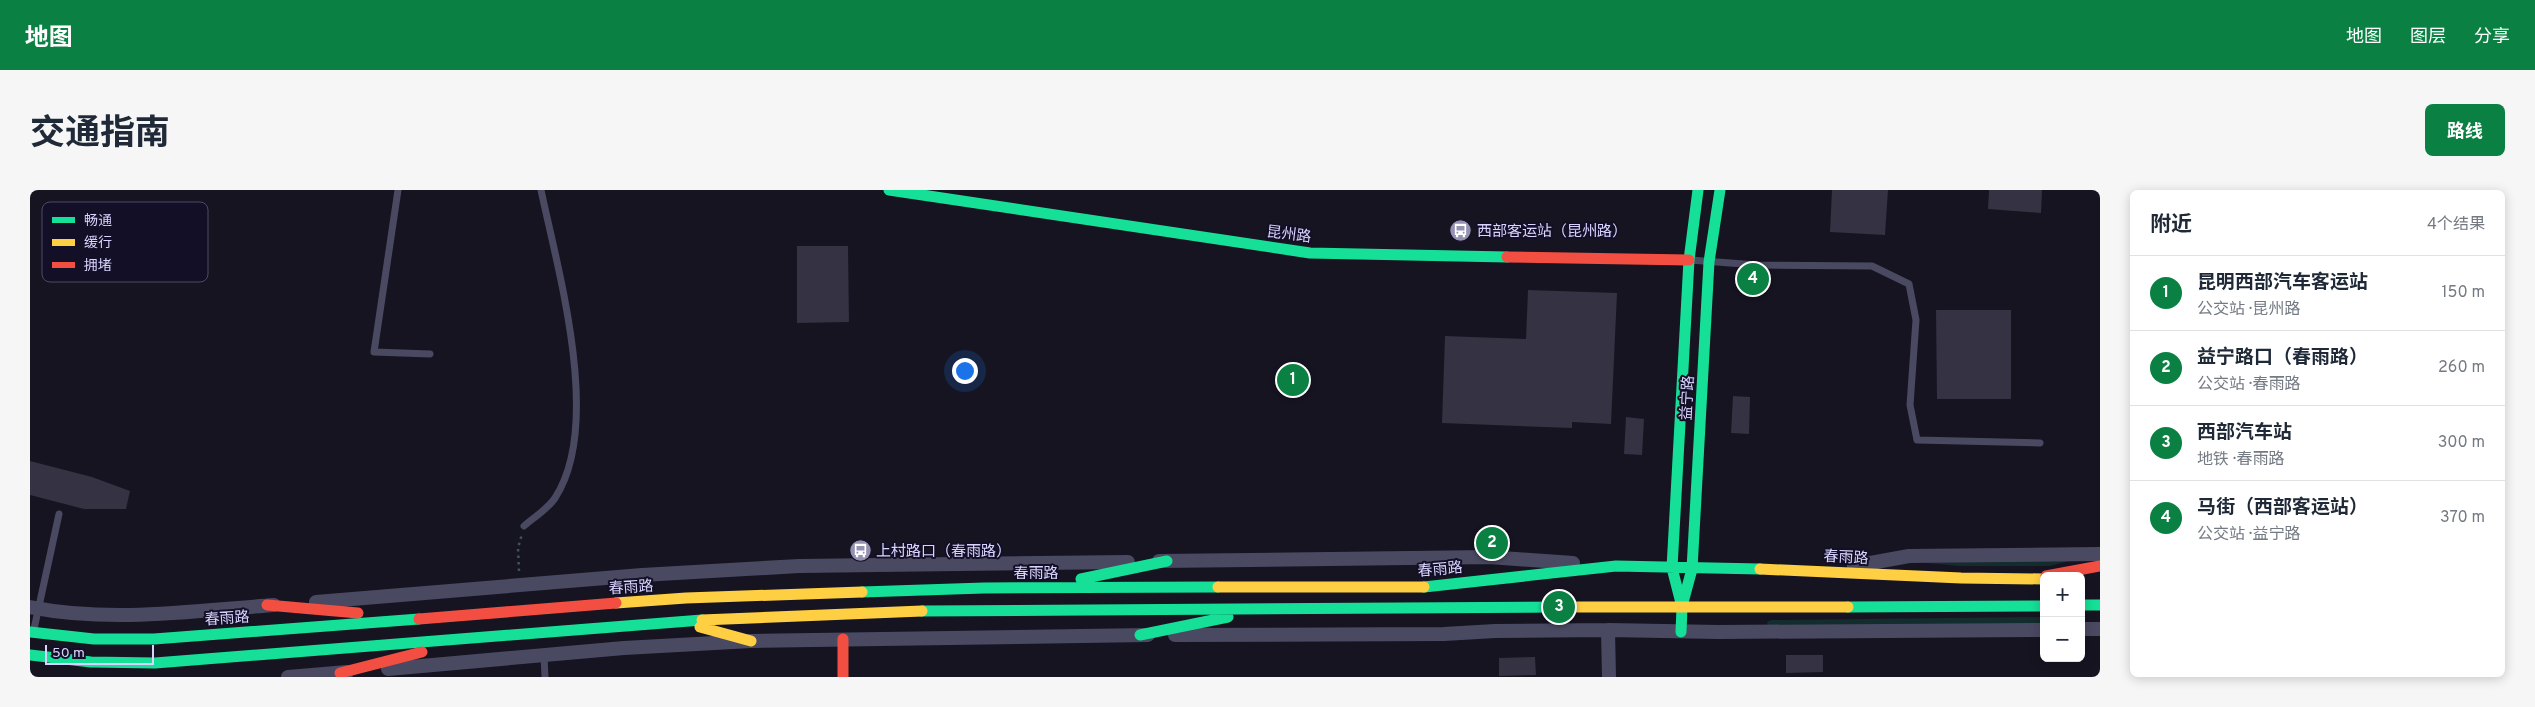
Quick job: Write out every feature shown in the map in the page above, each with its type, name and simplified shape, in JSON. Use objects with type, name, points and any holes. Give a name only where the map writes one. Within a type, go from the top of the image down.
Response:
[{"type":"main road","name":"昆州路","points":[[889,190],[1310,253],[1689,260]]},
{"type":"main road","name":"益宁路","points":[[1682,608],[1672,568],[1689,260],[1698,190]]},
{"type":"main road","name":"益宁路","points":[[1681,632],[1682,608],[1692,569],[1709,262],[1720,190]]},
{"type":"main road","points":[[1036,588],[1167,561]]},
{"type":"main road","name":"春雨路","points":[[32,632],[94,639],[154,639],[686,598],[835,592],[1036,588],[1429,587],[1616,566],[1827,571],[1961,578],[2040,578]]},
{"type":"main road","name":"春雨路","points":[[2069,572],[2100,566]]},
{"type":"main road","points":[[2085,578],[2100,578]]},
{"type":"main road","points":[[2085,606],[2100,605]]},
{"type":"main road","points":[[268,606],[420,618]]},
{"type":"main road","points":[[1140,635],[1282,606]]},
{"type":"main road","points":[[30,655],[91,662],[155,663],[683,622],[834,614],[964,610],[1282,606],[1682,608],[2040,606]]},
{"type":"main road","points":[[683,622],[751,641]]},
{"type":"main road","points":[[340,673],[478,638]]},
{"type":"main road","points":[[843,639],[843,677]]},
{"type":"street","points":[[1827,571],[1910,556],[2100,554]]},
{"type":"street","points":[[34,608],[93,615],[154,615],[519,585],[799,566],[1489,557],[1616,566]]},
{"type":"street","points":[[2085,629],[2100,629]]},
{"type":"street","points":[[1608,630],[1609,677]]},
{"type":"street","points":[[288,677],[624,648],[751,641],[1140,635],[1444,634],[1495,631],[1608,630],[1681,632],[2040,630]]},
{"type":"lane","points":[[398,190],[374,352],[430,354]]},
{"type":"lane","points":[[524,526],[555,499],[572,457],[576,436],[574,358],[540,190]]},
{"type":"lane","points":[[1689,260],[1872,266],[1909,284],[1916,320],[1910,405],[1918,440],[2040,443]]},
{"type":"lane","points":[[32,632],[34,608],[59,514]]},
{"type":"lane","points":[[544,656],[545,677]]},
{"type":"path","points":[[519,585],[518,548],[524,526]]},
{"type":"green space","points":[[2080,558],[2050,566],[1959,566],[1927,563]]},
{"type":"green space","points":[[2040,617],[2040,626],[1768,626],[1767,622],[1771,620]]},
{"type":"building","points":[[1832,190],[1888,190],[1885,235],[1830,232]]},
{"type":"building","points":[[1989,190],[2042,190],[2041,213],[1988,209]]},
{"type":"building","points":[[797,246],[848,246],[849,322],[797,323]]},
{"type":"building","points":[[1528,290],[1617,293],[1611,424],[1572,422],[1572,428],[1442,423],[1445,336],[1526,339]]},
{"type":"building","points":[[1936,310],[2011,310],[2011,399],[1937,399]]},
{"type":"building","points":[[1733,396],[1750,397],[1749,434],[1731,433]]},
{"type":"building","points":[[1626,417],[1644,419],[1642,455],[1624,454]]},
{"type":"building","points":[[30,461],[92,477],[130,491],[126,509],[84,509],[30,495]]},
{"type":"building","points":[[1786,655],[1823,655],[1823,672],[1786,673]]},
{"type":"building","points":[[1535,657],[1536,675],[1499,676],[1499,658]]},
{"type":"traffic: fast","points":[[889,190],[1310,253],[1507,257]]},
{"type":"traffic: fast","points":[[1681,632],[1682,607],[1672,568],[1689,260],[1698,190]]},
{"type":"traffic: fast","points":[[1682,606],[1692,569],[1709,262],[1720,190]]},
{"type":"traffic: fast","points":[[1081,579],[1167,561]]},
{"type":"traffic: fast","points":[[1424,587],[1616,566],[1760,569]]},
{"type":"traffic: fast","points":[[862,592],[984,588],[1218,587]]},
{"type":"traffic: fast","points":[[2085,605],[2100,605]]},
{"type":"traffic: fast","points":[[1848,607],[2040,606]]},
{"type":"traffic: fast","points":[[922,611],[1568,607]]},
{"type":"traffic: fast","points":[[1140,635],[1228,617]]},
{"type":"traffic: fast","points":[[30,632],[94,639],[154,639],[419,619]]},
{"type":"traffic: fast","points":[[30,655],[91,662],[155,663],[702,620]]},
{"type":"traffic: slow","points":[[1760,569],[1961,578],[2040,579]]},
{"type":"traffic: slow","points":[[1218,587],[1424,587]]},
{"type":"traffic: slow","points":[[616,603],[686,598],[862,592]]},
{"type":"traffic: slow","points":[[1568,607],[1848,607]]},
{"type":"traffic: slow","points":[[702,620],[922,611]]},
{"type":"traffic: slow","points":[[700,627],[751,641]]},
{"type":"traffic: jam","points":[[1507,257],[1689,260]]},
{"type":"traffic: jam","points":[[2068,572],[2100,566]]},
{"type":"traffic: jam","points":[[419,619],[616,603]]},
{"type":"traffic: jam","points":[[267,605],[358,613]]},
{"type":"traffic: jam","points":[[843,639],[843,677]]},
{"type":"traffic: jam","points":[[340,673],[422,652]]},
{"type":"place","name":"西部客运站（昆州路）","points":[[1461,231]]},
{"type":"place","name":"马街（西部客运站）","points":[[1753,279]]},
{"type":"place","name":"昆明西部汽车客运站","points":[[1293,380]]},
{"type":"place","name":"益宁路口（春雨路）","points":[[1492,543]]},
{"type":"place","name":"上村路口（春雨路）","points":[[860,551]]},
{"type":"place","name":"西部汽车站","points":[[1559,607]]}]
